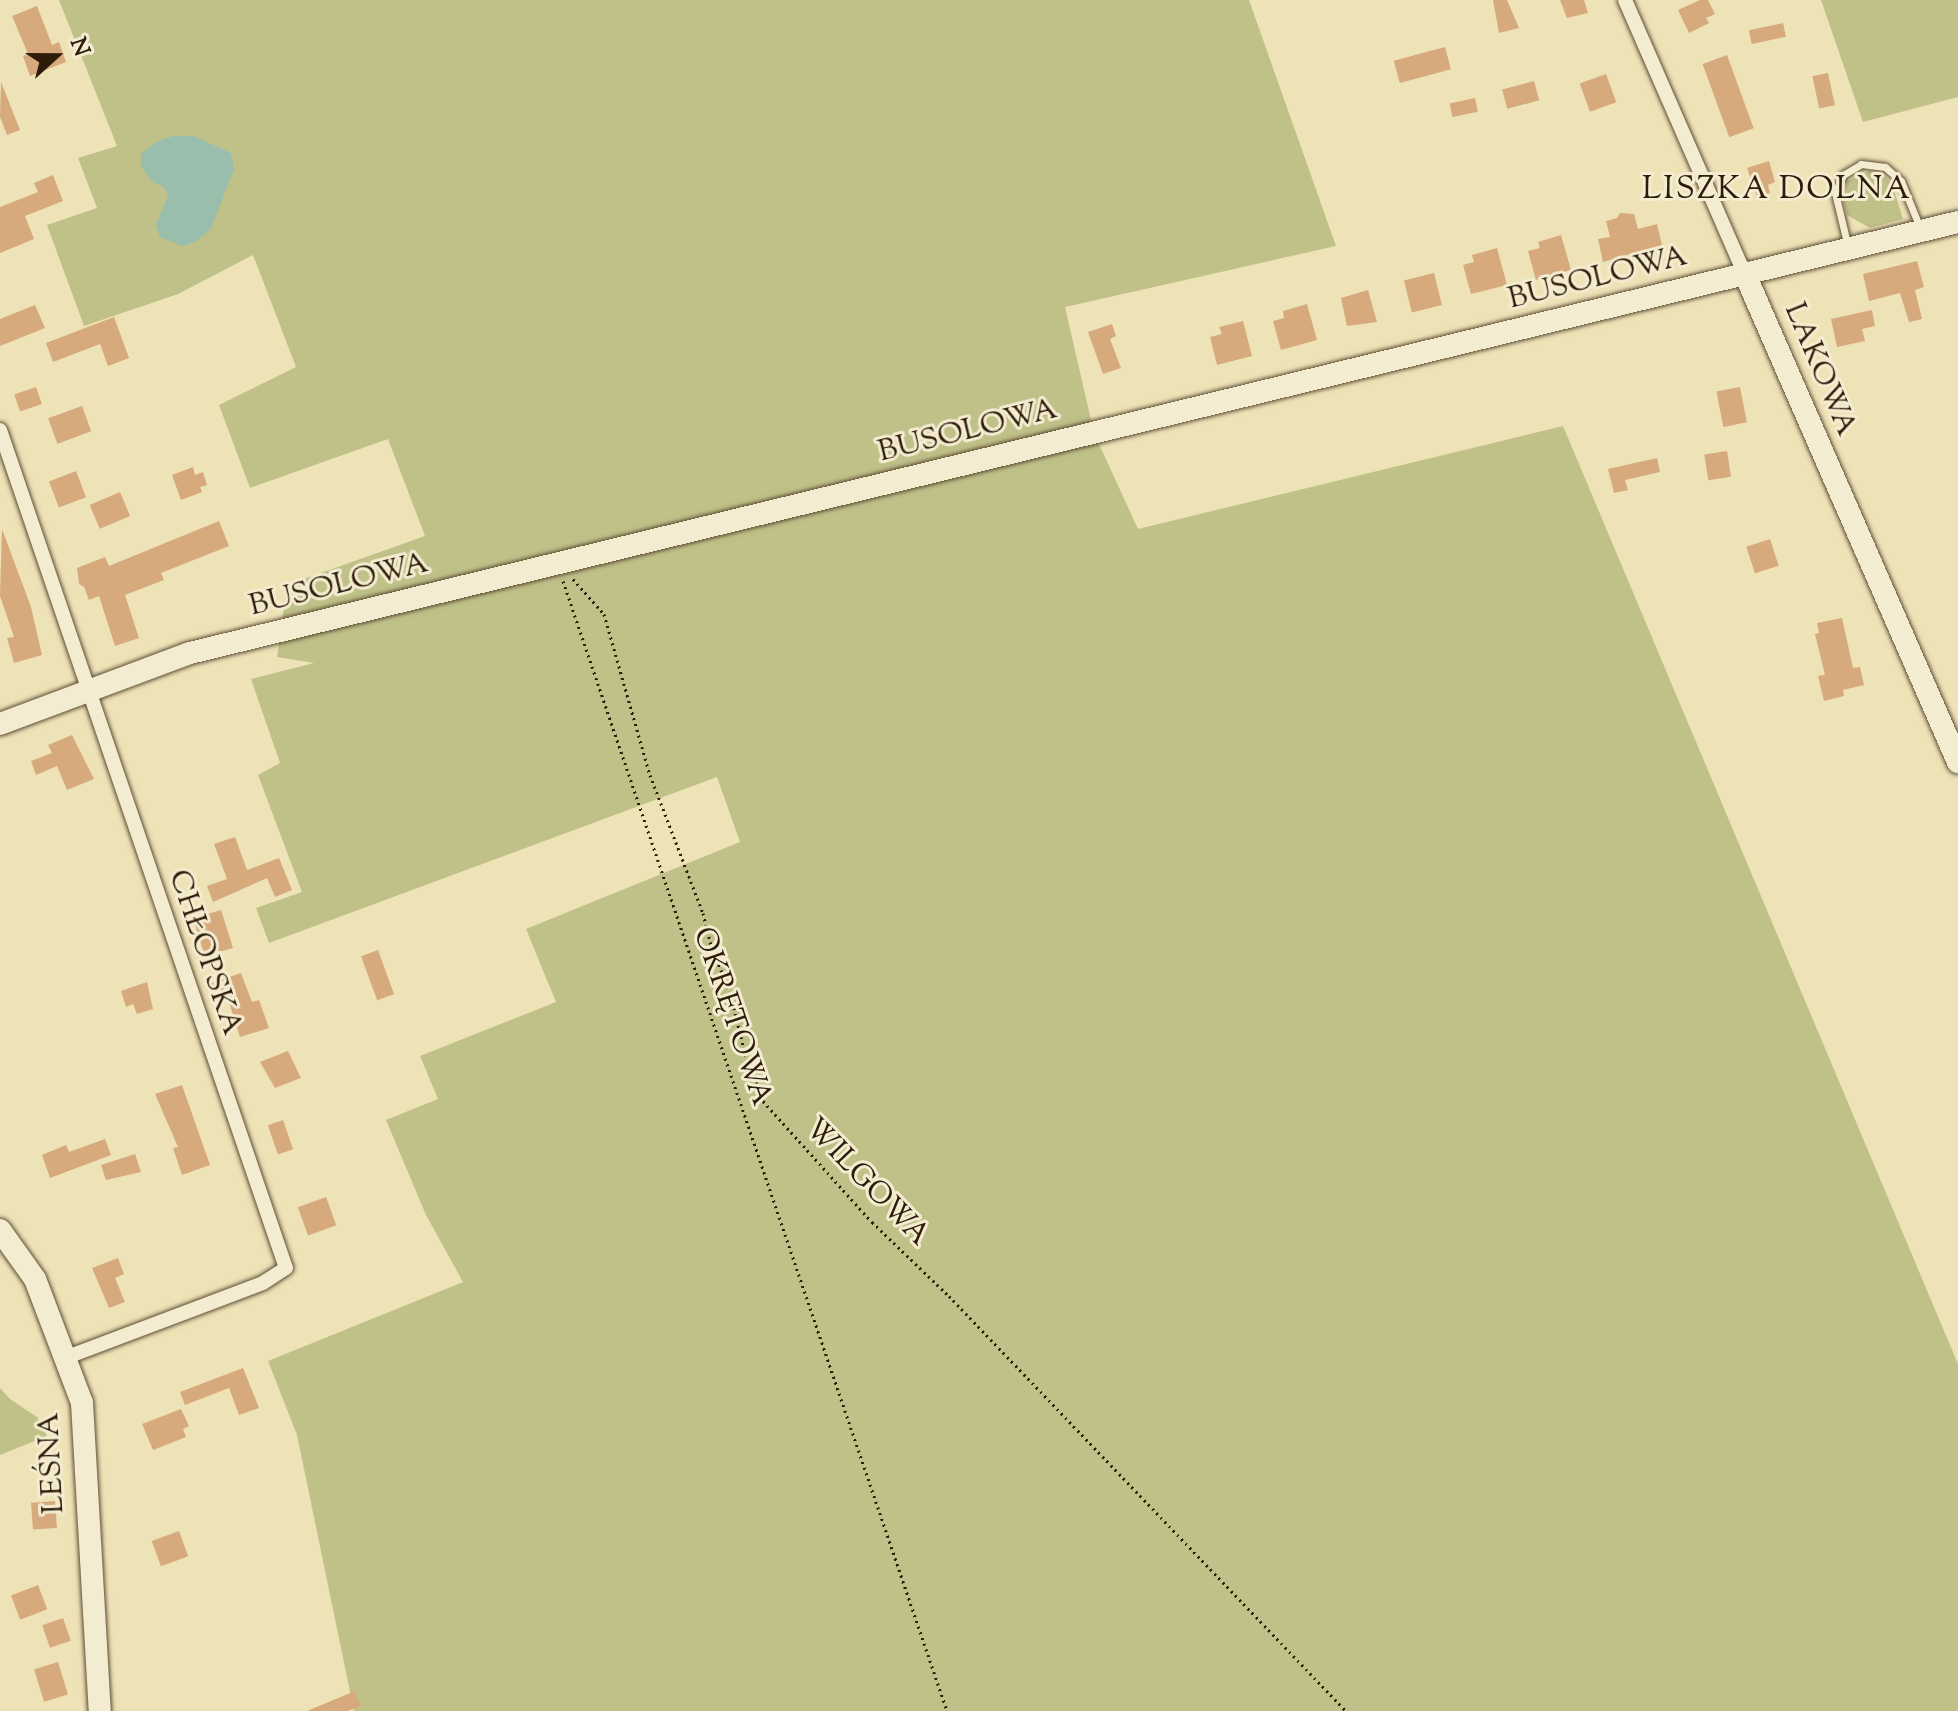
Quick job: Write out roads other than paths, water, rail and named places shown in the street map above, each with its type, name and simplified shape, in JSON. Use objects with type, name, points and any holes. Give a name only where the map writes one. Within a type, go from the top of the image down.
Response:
[{"type":"street","name":"LAKOWA","points":[[1625,0],[1958,762]]},
{"type":"street","name":"BUSOLOWA","points":[[0,724],[190,653],[1958,222]]},
{"type":"street","name":"CHŁOPSKA","points":[[0,430],[286,1268],[263,1283],[67,1357]]},
{"type":"street","name":"LEŚNA","points":[[0,1230],[35,1279],[82,1403],[100,1711]]},
{"type":"lane","points":[[1848,248],[1835,193],[1843,175],[1861,164],[1885,167],[1901,181],[1921,231]]},
{"type":"district","name":"LISZKA DOLNA","points":[[1777,190]]}]
